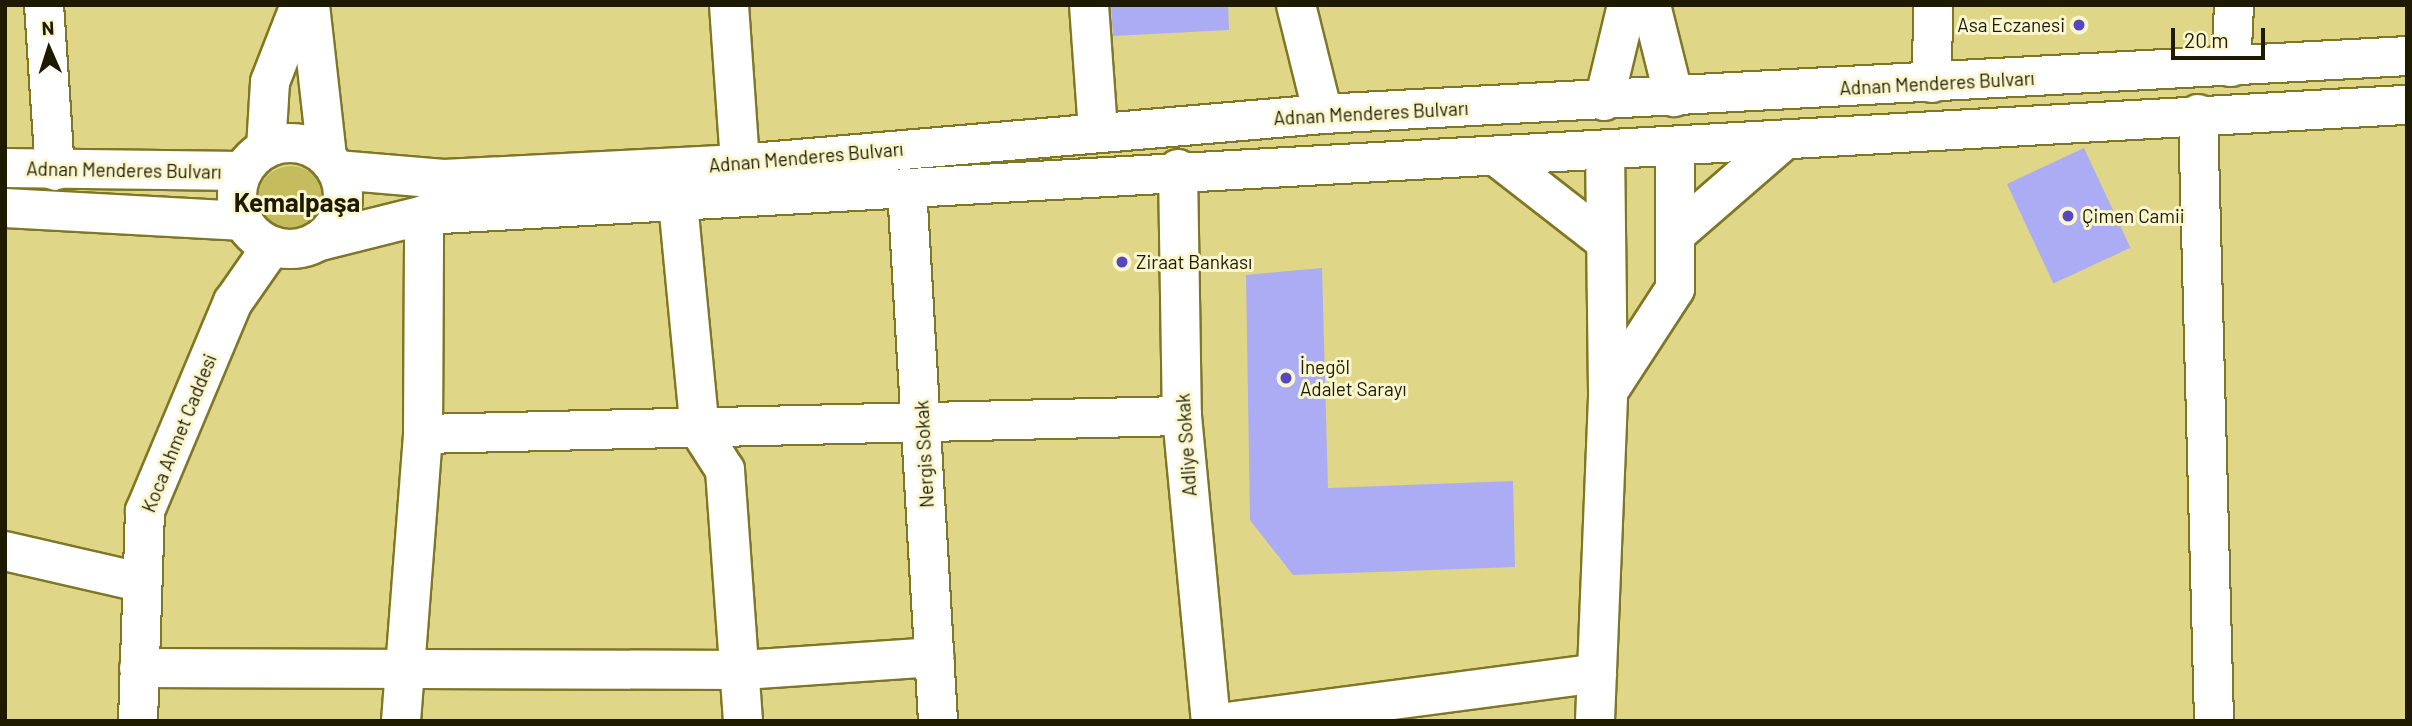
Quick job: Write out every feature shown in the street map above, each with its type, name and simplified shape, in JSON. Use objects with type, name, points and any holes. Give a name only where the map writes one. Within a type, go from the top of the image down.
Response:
[{"type":"street","points":[[44,5],[55,171]]},
{"type":"street","points":[[254,160],[270,82],[300,5]]},
{"type":"street","points":[[310,5],[332,164],[343,202],[329,232],[316,243]]},
{"type":"street","points":[[729,5],[740,164]]},
{"type":"street","points":[[1089,5],[1098,132]]},
{"type":"street","points":[[1296,5],[1323,114]]},
{"type":"street","points":[[1595,721],[1608,392],[1604,101],[1627,5]]},
{"type":"street","points":[[1608,392],[1675,289],[1674,97],[1651,5]]},
{"type":"street","points":[[1932,83],[1933,5]]},
{"type":"street","points":[[2231,67],[2234,5]]},
{"type":"street","name":"Adnan Menderes Bulvarı","points":[[5,168],[55,171],[254,160],[298,144],[332,164],[444,179],[740,164],[1323,114],[2407,56]]},
{"type":"street","points":[[1605,153],[2198,114],[2407,105]]},
{"type":"street","points":[[2198,114],[2214,721]]},
{"type":"street","points":[[1675,235],[1782,142]]},
{"type":"street","name":"Adnan Menderes Bulvarı","points":[[272,246],[316,243],[424,215],[678,203],[1178,169],[1605,153]]},
{"type":"street","points":[[1497,157],[1606,242]]},
{"type":"street","name":"Adnan Menderes Bulvarı","points":[[244,221],[237,188],[254,160]]},
{"type":"street","name":"Adliye Sokak","points":[[1178,169],[1182,416],[1211,721]]},
{"type":"street","name":"Nergis Sokak","points":[[907,188],[923,423],[938,721]]},
{"type":"street","points":[[678,203],[700,431],[725,470],[743,670],[743,721]]},
{"type":"street","points":[[5,208],[244,221],[272,246]]},
{"type":"street","points":[[401,721],[400,671],[423,434],[424,215]]},
{"type":"street","name":"Koca Ahmet Caddesi","points":[[138,721],[139,582],[145,511],[233,302],[272,246]]},
{"type":"street","points":[[423,434],[700,431],[1182,416]]},
{"type":"street","points":[[5,551],[139,582]]},
{"type":"street","points":[[139,668],[400,671],[743,670],[935,657]]},
{"type":"street","points":[[1234,721],[1306,717],[1597,673]]},
{"type":"shaded area","points":[[291,166],[304,168],[319,181],[324,199],[322,212],[309,227],[291,232],[278,230],[263,217],[258,199],[260,186],[273,171]]},
{"type":"building","points":[[1111,5],[1228,5],[1229,30],[1113,36]]},
{"type":"building","name":"Çimen Camii","points":[[2084,148],[2130,248],[2053,284],[2007,184]]},
{"type":"building","name":"İnegöl Adalet Sarayı","points":[[1322,268],[1328,488],[1513,481],[1515,567],[1293,575],[1250,520],[1246,275]]},
{"type":"place","name":"Asa Eczanesi","points":[[2079,25]]},
{"type":"place","name":"Çimen Camii","points":[[2068,216]]},
{"type":"place","name":"Ziraat Bankası","points":[[1122,262]]},
{"type":"place","name":"İnegöl Adalet Sarayı","points":[[1286,378]]},
{"type":"district","name":"Kemalpaşa","points":[[297,202]]}]
